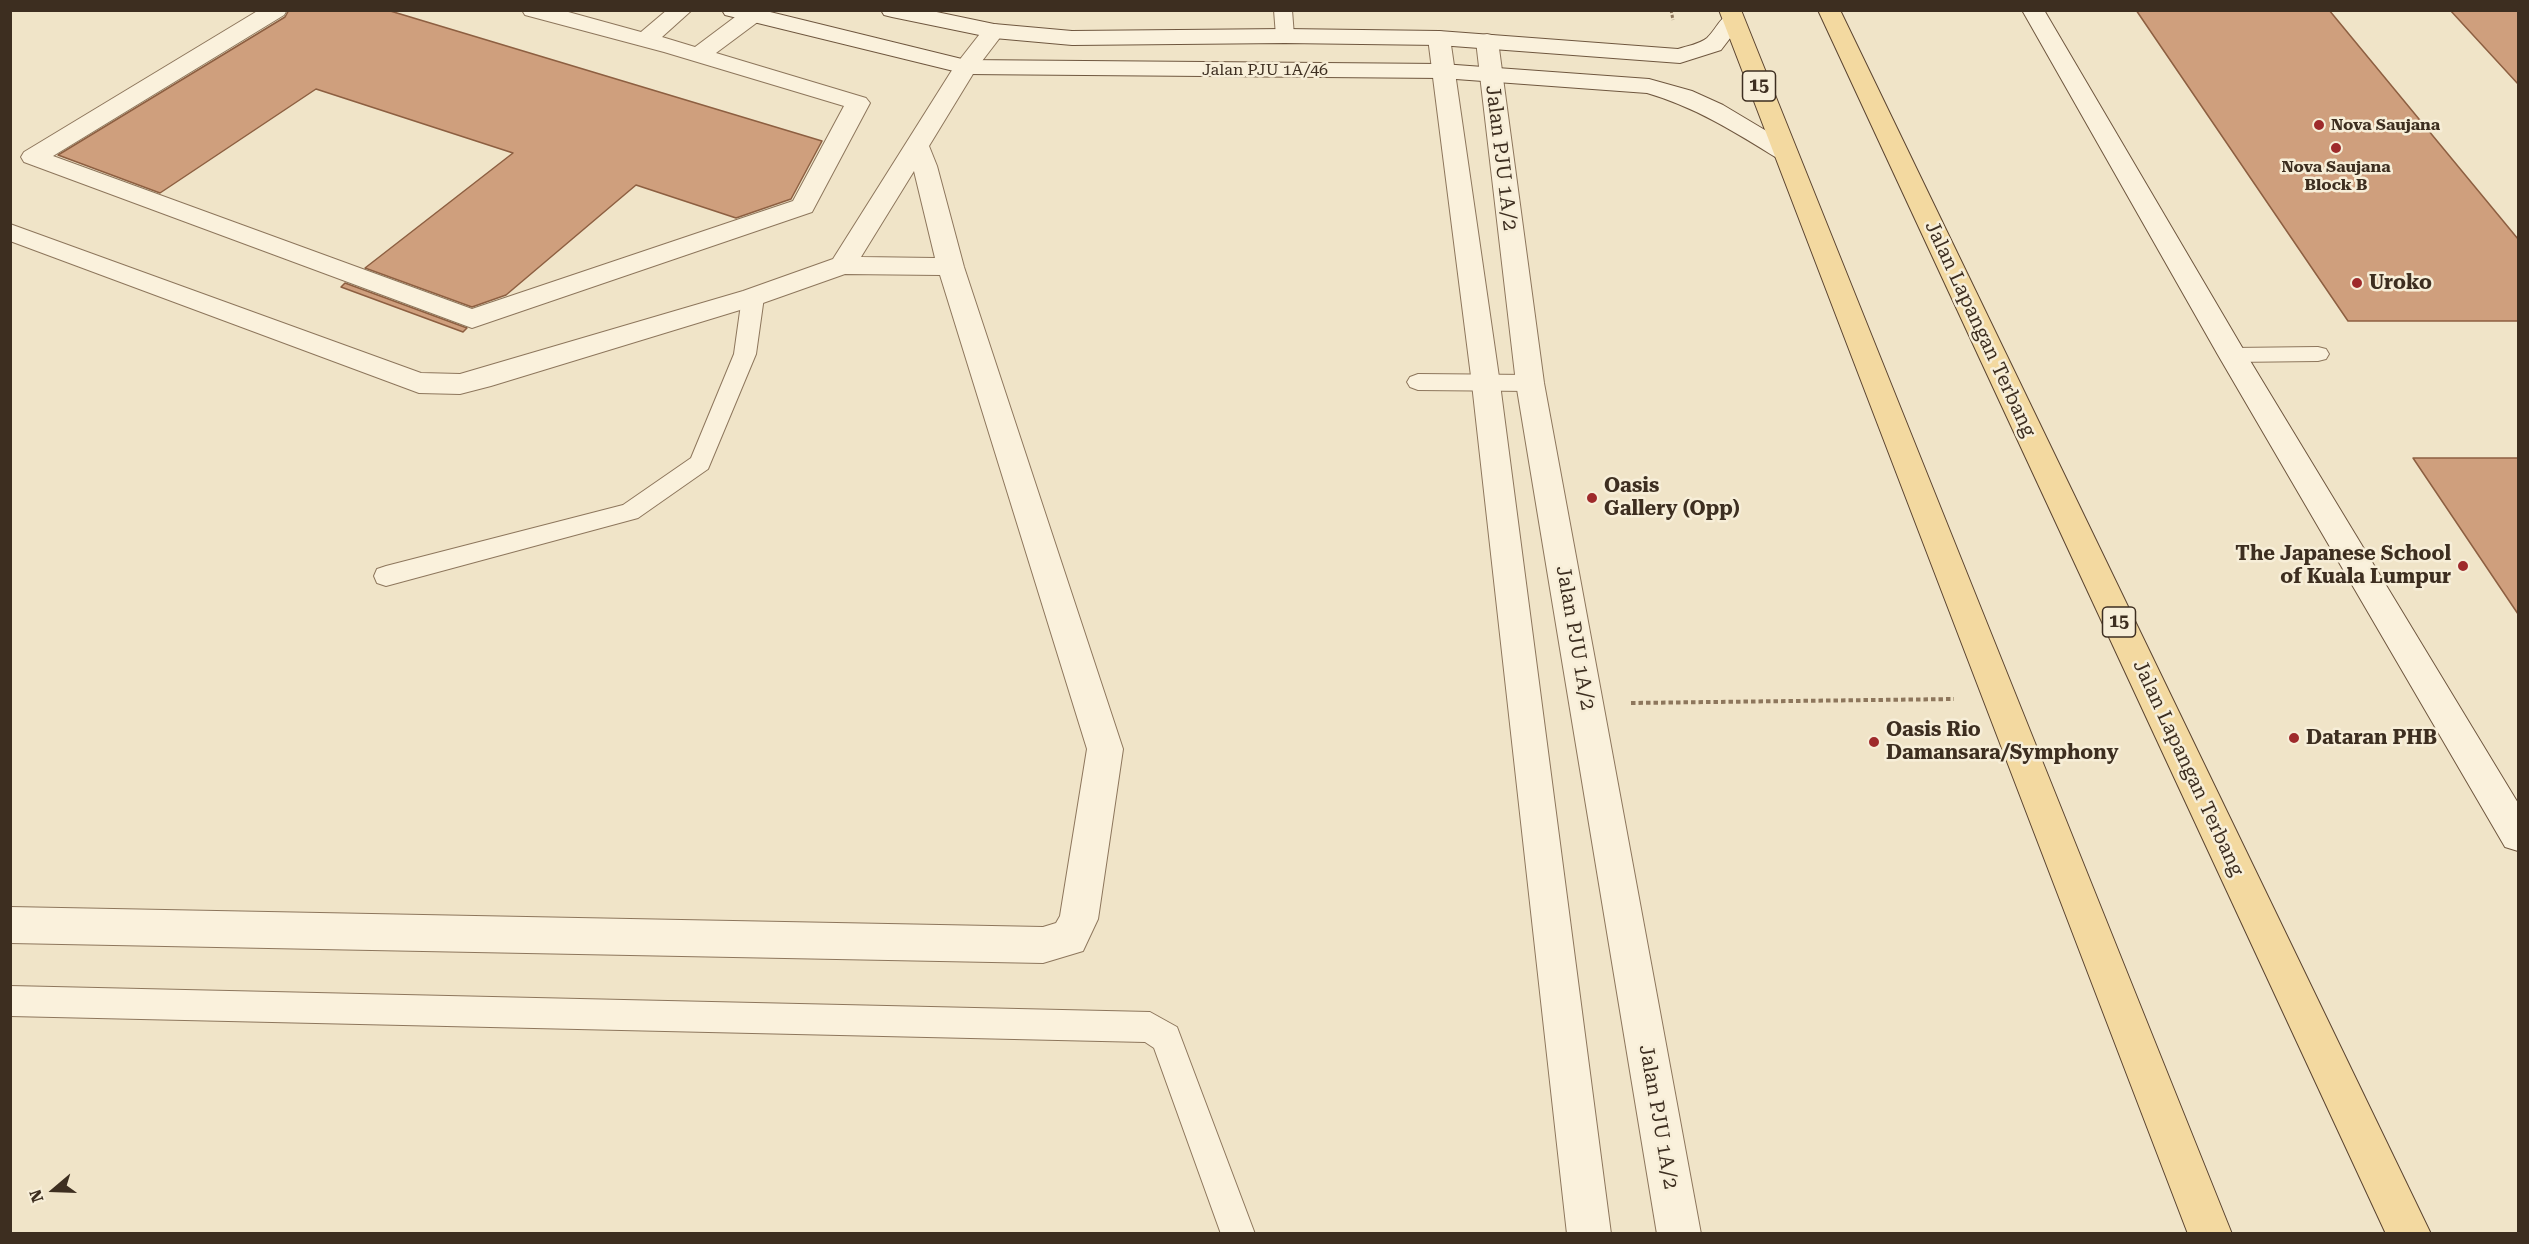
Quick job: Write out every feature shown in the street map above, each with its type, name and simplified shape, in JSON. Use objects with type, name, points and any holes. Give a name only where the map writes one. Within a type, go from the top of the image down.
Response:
[{"type":"main road","name":"Jalan Lapangan Terbang","points":[[1829,10],[2409,1233]]},
{"type":"main road","name":"15","points":[[1731,15],[2210,1233]]},
{"type":"street","points":[[276,10],[33,157],[472,319],[803,206],[858,103],[698,55],[533,10]]},
{"type":"street","points":[[645,40],[681,10]]},
{"type":"street","name":"Jalan PJU 1A/46","points":[[892,10],[994,31],[1072,38],[1285,36],[1439,38],[1680,56],[1713,45],[1731,15]]},
{"type":"street","points":[[2033,10],[2232,355],[2518,835]]},
{"type":"street","points":[[698,55],[742,13]]},
{"type":"street","name":"Jalan PJU 1A/46","points":[[742,13],[966,67],[1442,71],[1648,86],[1684,96],[1715,110],[1786,153]]},
{"type":"street","points":[[843,265],[966,67],[994,31]]},
{"type":"street","points":[[1439,38],[1486,384],[1588,1233]]},
{"type":"street","name":"Jalan PJU 1A/2","points":[[1487,41],[1530,383],[1678,1233]]},
{"type":"street","points":[[10,925],[1031,945],[1070,939],[1079,918],[1105,749],[951,267],[925,166],[917,146]]},
{"type":"street","points":[[10,232],[419,383],[460,384],[491,376],[753,297],[843,265],[951,267]]},
{"type":"lane","points":[[1283,10],[1285,36]]},
{"type":"lane","points":[[386,576],[630,512],[700,463],[745,354],[753,297]]},
{"type":"lane","points":[[2232,355],[2318,354]]},
{"type":"lane","points":[[1418,382],[1530,383]]},
{"type":"lane","points":[[10,1001],[1150,1027],[1167,1038],[1238,1233]]},
{"type":"path","points":[[1623,703],[2000,699]]},
{"type":"building","points":[[289,10],[387,10],[822,141],[791,199],[736,218],[636,185],[506,295],[472,307],[365,268],[513,153],[316,89],[160,193],[58,155],[285,17]]},
{"type":"building","name":"Nova Saujana Block B","points":[[2136,10],[2329,10],[2518,239],[2518,321],[2348,321]]},
{"type":"building","points":[[2450,10],[2518,10],[2518,84]]},
{"type":"building","points":[[345,283],[467,328],[463,332],[341,287]]},
{"type":"building","points":[[2413,458],[2518,458],[2518,614]]},
{"type":"place","name":"Nova Saujana","points":[[2319,125]]},
{"type":"place","name":"Nova Saujana Block B","points":[[2336,148]]},
{"type":"place","name":"Uroko","points":[[2357,283]]},
{"type":"place","name":"Oasis Gallery (Opp)","points":[[1592,498]]},
{"type":"place","name":"The Japanese School of Kuala Lumpur","points":[[2463,566]]},
{"type":"place","name":"Dataran PHB","points":[[2294,738]]},
{"type":"place","name":"Oasis Rio Damansara/Symphony","points":[[1874,742]]}]
